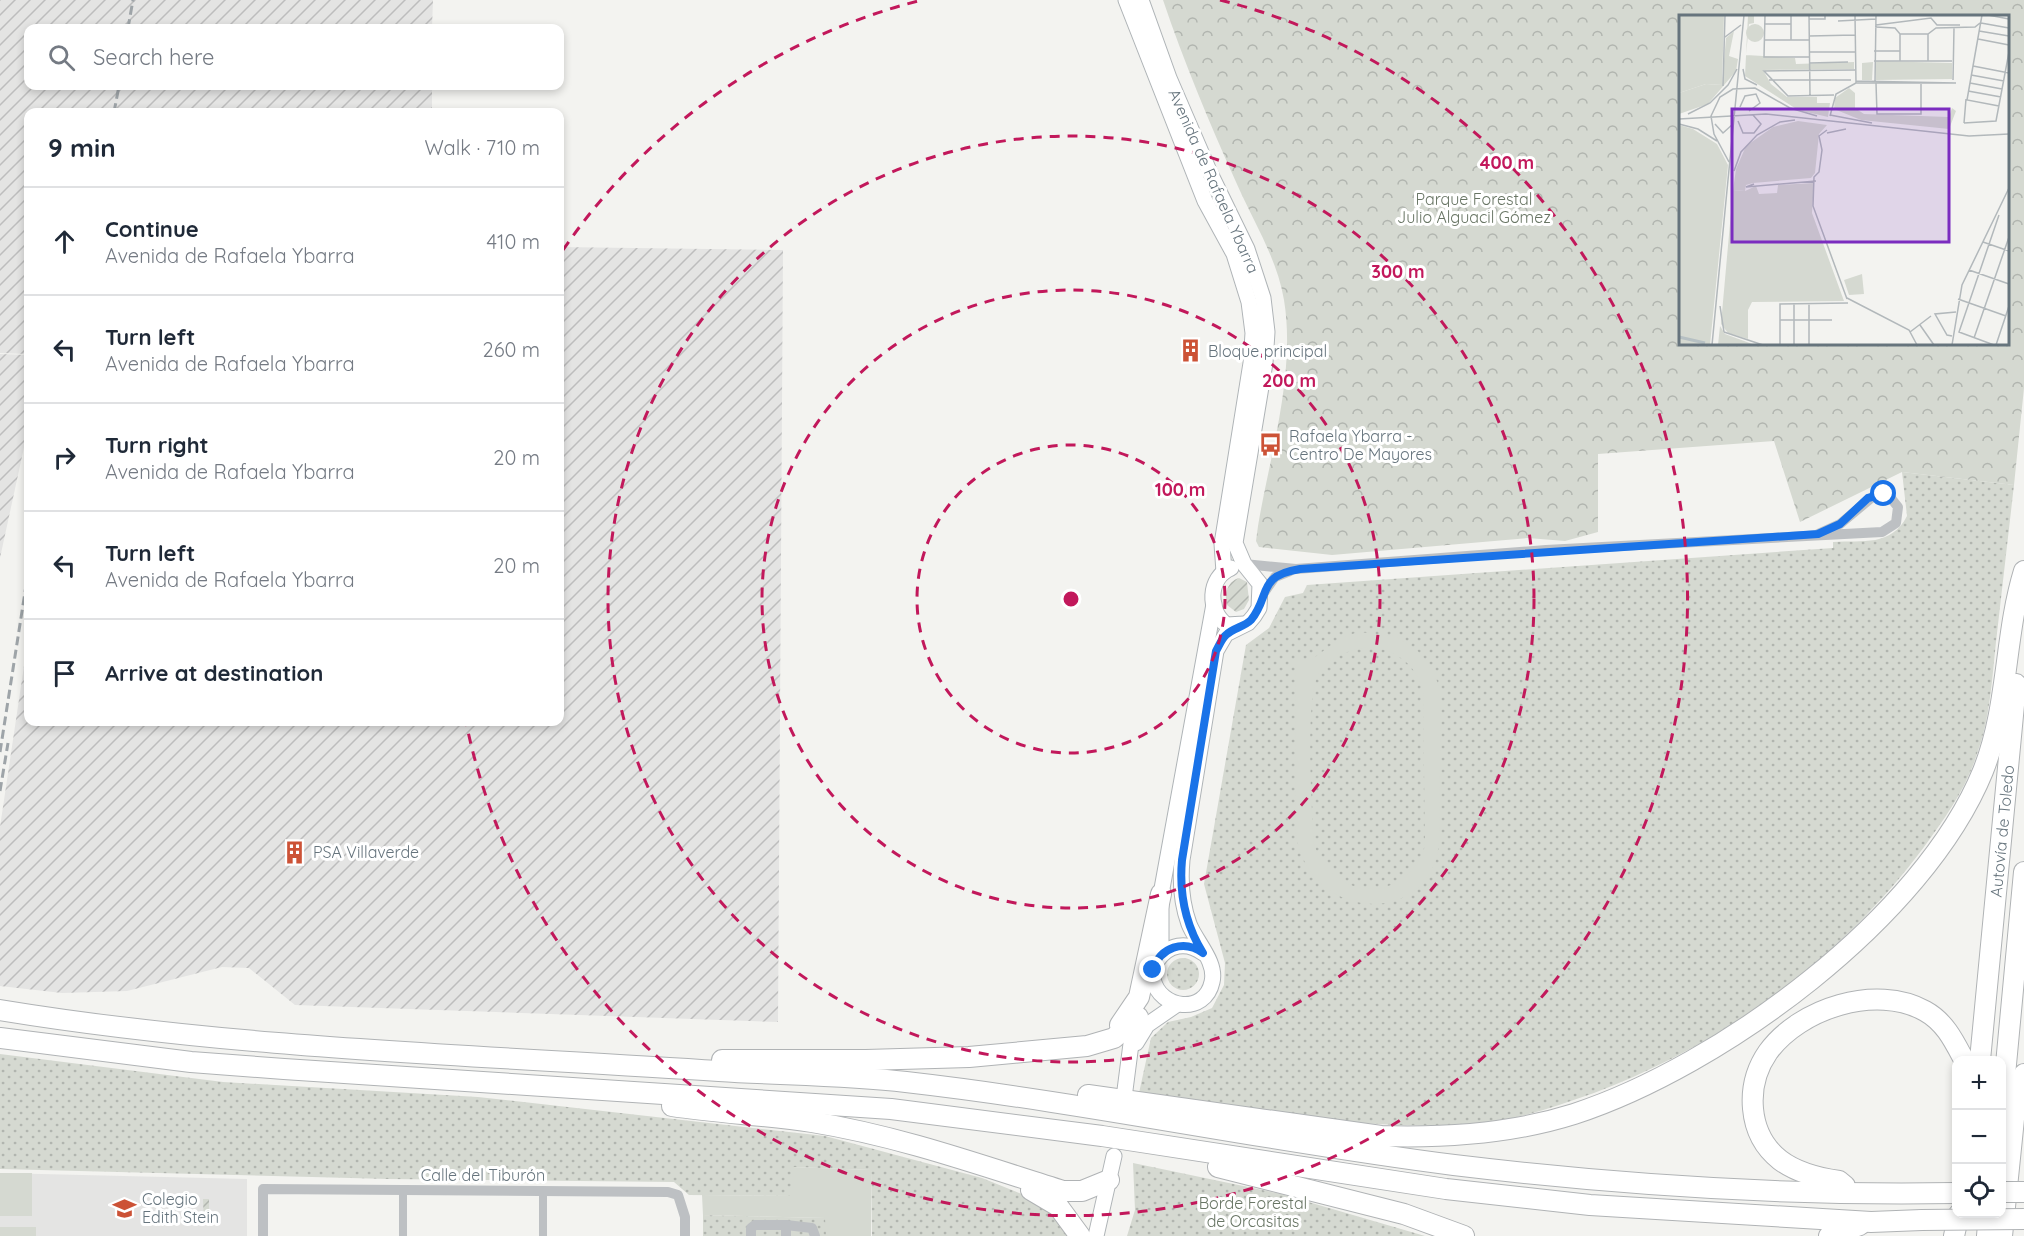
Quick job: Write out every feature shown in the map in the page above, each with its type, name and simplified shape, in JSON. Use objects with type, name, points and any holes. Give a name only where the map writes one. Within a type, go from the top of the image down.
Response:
[{"type":"highway","points":[[1020,1096],[1079,1094],[1370,1134],[1425,1137],[1519,1128],[1574,1114],[1638,1088],[1707,1052],[1794,993],[1860,936],[1920,872],[1944,837],[1982,771],[1995,732],[2005,687],[2015,601],[2024,571]]},
{"type":"highway","name":"Autovía de Toledo","points":[[1980,1056],[2024,604]]},
{"type":"highway","name":"Autovía de Toledo","points":[[2006,1056],[2024,872]]},
{"type":"highway","points":[[1059,1048],[1100,1037],[1115,1029],[1135,1006],[1161,894]]},
{"type":"highway","points":[[1854,1193],[1839,1181],[1806,1174],[1785,1164],[1772,1152],[1761,1136],[1754,1120],[1752,1100],[1755,1076],[1768,1052],[1794,1026],[1818,1014],[1868,1000],[1899,1000],[1926,1011],[1949,1030],[1962,1056]]},
{"type":"highway","points":[[0,1010],[175,1035],[899,1082],[1020,1096],[1236,1133],[1452,1164],[1591,1179],[1710,1188],[1854,1193],[1952,1193]]},
{"type":"highway","points":[[627,1065],[732,1059],[866,1060],[969,1057],[1106,1041],[1138,1017]]},
{"type":"highway","points":[[0,1038],[191,1062],[891,1109],[1102,1136],[1434,1187],[1579,1204],[1871,1222],[2024,1219]]},
{"type":"highway","points":[[2002,1236],[2015,1110],[2024,1074]]},
{"type":"highway","points":[[551,1085],[598,1097],[812,1122],[945,1152],[1063,1191],[1082,1191],[1109,1180]]},
{"type":"highway","points":[[1102,1136],[1384,1209],[1464,1236]]},
{"type":"highway","points":[[911,1143],[1048,1199],[1065,1213],[1080,1236]]},
{"type":"highway","points":[[2006,1192],[2024,1192]]},
{"type":"highway","points":[[1954,1236],[1958,1218]]},
{"type":"highway","points":[[1962,1236],[1964,1218]]},
{"type":"highway","points":[[1987,1236],[1989,1218]]},
{"type":"highway","points":[[1829,1236],[1871,1222]]},
{"type":"main road","name":"Avenida de Rafaela Ybarra","points":[[1125,1090],[1138,1017],[1161,955],[1161,894],[1214,604],[1214,587],[1224,572],[1222,544],[1251,363],[1253,333],[1249,302],[1234,254],[1205,201],[1126,0]]},
{"type":"main road","name":"Avenida de Rafaela Ybarra","points":[[1141,0],[1169,78],[1210,173],[1247,249],[1263,298],[1267,332],[1265,363],[1235,543],[1260,584],[1260,599]]},
{"type":"main road","points":[[1224,572],[1240,567],[1249,568]]},
{"type":"main road","points":[[1214,604],[1217,616],[1227,625],[1248,623],[1259,608],[1260,599]]},
{"type":"main road","name":"Avenida de Rafaela Ybarra","points":[[1130,1057],[1147,1025],[1176,1005],[1194,1004],[1208,993],[1212,985],[1212,968],[1183,906],[1180,884],[1182,860],[1216,651],[1226,634],[1248,623]]},
{"type":"main road","points":[[1161,955],[1172,947],[1184,945],[1203,953]]},
{"type":"main road","points":[[1153,980],[1161,996],[1176,1005]]},
{"type":"main road","points":[[1096,1236],[1114,1156]]},
{"type":"main road","points":[[1105,1236],[1109,1180]]},
{"type":"street","points":[[1249,568],[1296,569],[1818,534],[1832,536],[1882,532],[1896,523],[1898,507],[1890,496],[1876,494],[1840,524],[1818,534]]},
{"type":"street","points":[[1260,599],[1266,587],[1275,577],[1296,569]]},
{"type":"street","name":"Calle del Tiburón","points":[[263,1236],[263,1189],[668,1192],[678,1195],[685,1217],[685,1236]]},
{"type":"street","points":[[403,1236],[404,1190]]},
{"type":"street","points":[[543,1190],[543,1236]]},
{"type":"street","points":[[751,1236],[751,1228],[755,1225],[786,1230],[798,1225],[816,1224],[821,1236]]},
{"type":"street","points":[[798,1225],[812,1228],[814,1236]]},
{"type":"shaded area","points":[[0,0],[433,0],[432,24],[24,24],[24,90],[432,90],[432,108],[24,108],[24,354],[0,353]]},
{"type":"shaded area","points":[[564,247],[783,250],[778,1022],[295,1005],[249,968],[222,967],[127,991],[62,993],[0,986],[0,827],[24,666],[24,726],[564,726]]},
{"type":"shaded area","points":[[0,354],[24,355],[24,447],[0,558]]},
{"type":"shaded area","name":"Colegio Edith Stein","points":[[0,1173],[247,1179],[247,1236],[0,1236]]},
{"type":"green space","name":"Parque Forestal Julio Alguacil Gómez","points":[[1163,0],[2024,0],[2024,388],[2014,485],[1902,472],[1800,522],[1774,441],[1598,454],[1598,532],[1565,541],[1528,538],[1332,555],[1259,547],[1256,541],[1258,526],[1280,414],[1287,356],[1284,300],[1270,254],[1216,137]]},
{"type":"green space","points":[[1902,472],[2014,485],[1988,713],[1972,767],[1961,791],[1924,847],[1856,926],[1777,994],[1689,1050],[1642,1073],[1594,1093],[1504,1120],[1430,1126],[1347,1122],[1139,1093],[1151,1038],[1168,1022],[1191,1017],[1212,1008],[1224,985],[1225,963],[1204,884],[1246,645],[1269,628],[1285,597],[1303,593],[1307,585],[1833,548],[1833,542],[1875,540],[1893,533],[1907,516]]},
{"type":"green space","points":[[1239,578],[1247,582],[1249,600],[1244,609],[1236,612],[1227,605],[1226,597],[1229,585]]},
{"type":"green space","points":[[1359,632],[1394,636],[1416,649],[1429,664],[1441,695],[1439,840],[1433,868],[1418,888],[1396,900],[1372,904],[1347,899],[1324,886],[1306,865],[1296,835],[1295,660],[1311,660],[1342,637]],"holes":[[[1373,647],[1398,656],[1410,666],[1423,690],[1425,846],[1416,865],[1402,879],[1387,887],[1370,889],[1352,886],[1337,877],[1323,863],[1314,844],[1311,781],[1312,703],[1315,683],[1325,665],[1351,651]]]},
{"type":"green space","points":[[1183,958],[1194,963],[1199,974],[1194,985],[1183,990],[1172,985],[1167,974],[1172,963]]},
{"type":"green space","points":[[0,1054],[223,1082],[478,1097],[825,1136],[982,1178],[1044,1203],[1075,1236],[872,1236],[871,1170],[793,1167],[793,1196],[689,1195],[674,1182],[389,1179],[0,1169]]},
{"type":"green space","name":"Borde Forestal de Orcasitas","points":[[1133,1163],[1281,1194],[1425,1236],[1127,1236],[1135,1210]]},
{"type":"green space","points":[[793,1167],[871,1170],[871,1236],[826,1236],[825,1218],[703,1215],[702,1195],[793,1196]]},
{"type":"green space","points":[[0,1173],[32,1173],[32,1216],[0,1216]]},
{"type":"green space","points":[[203,1199],[209,1199],[209,1225],[204,1225]]},
{"type":"green space","points":[[703,1215],[826,1218],[826,1236],[703,1236]]},
{"type":"green space","points":[[0,1227],[36,1227],[36,1236],[0,1236]]},
{"type":"railway","points":[[129,24],[133,0]]},
{"type":"railway","points":[[115,108],[118,90]]},
{"type":"railway","points":[[0,752],[24,599]]},
{"type":"railway","points":[[0,791],[8,743]]},
{"type":"place","name":"Bloque principal","points":[[1190,351]]},
{"type":"place","name":"Rafaela Ybarra - Centro De Mayores","points":[[1271,445]]},
{"type":"place","name":"PSA Villaverde","points":[[295,852]]},
{"type":"place","name":"Colegio Edith Stein","points":[[124,1208]]},
{"type":"route","points":[[1153,970],[1159,957],[1172,947],[1190,946],[1203,953],[1189,925],[1180,884],[1216,651],[1226,634],[1248,623],[1254,616],[1266,587],[1275,577],[1296,569],[1546,550],[1818,534],[1840,524],[1868,498],[1876,494],[1884,494]]}]
